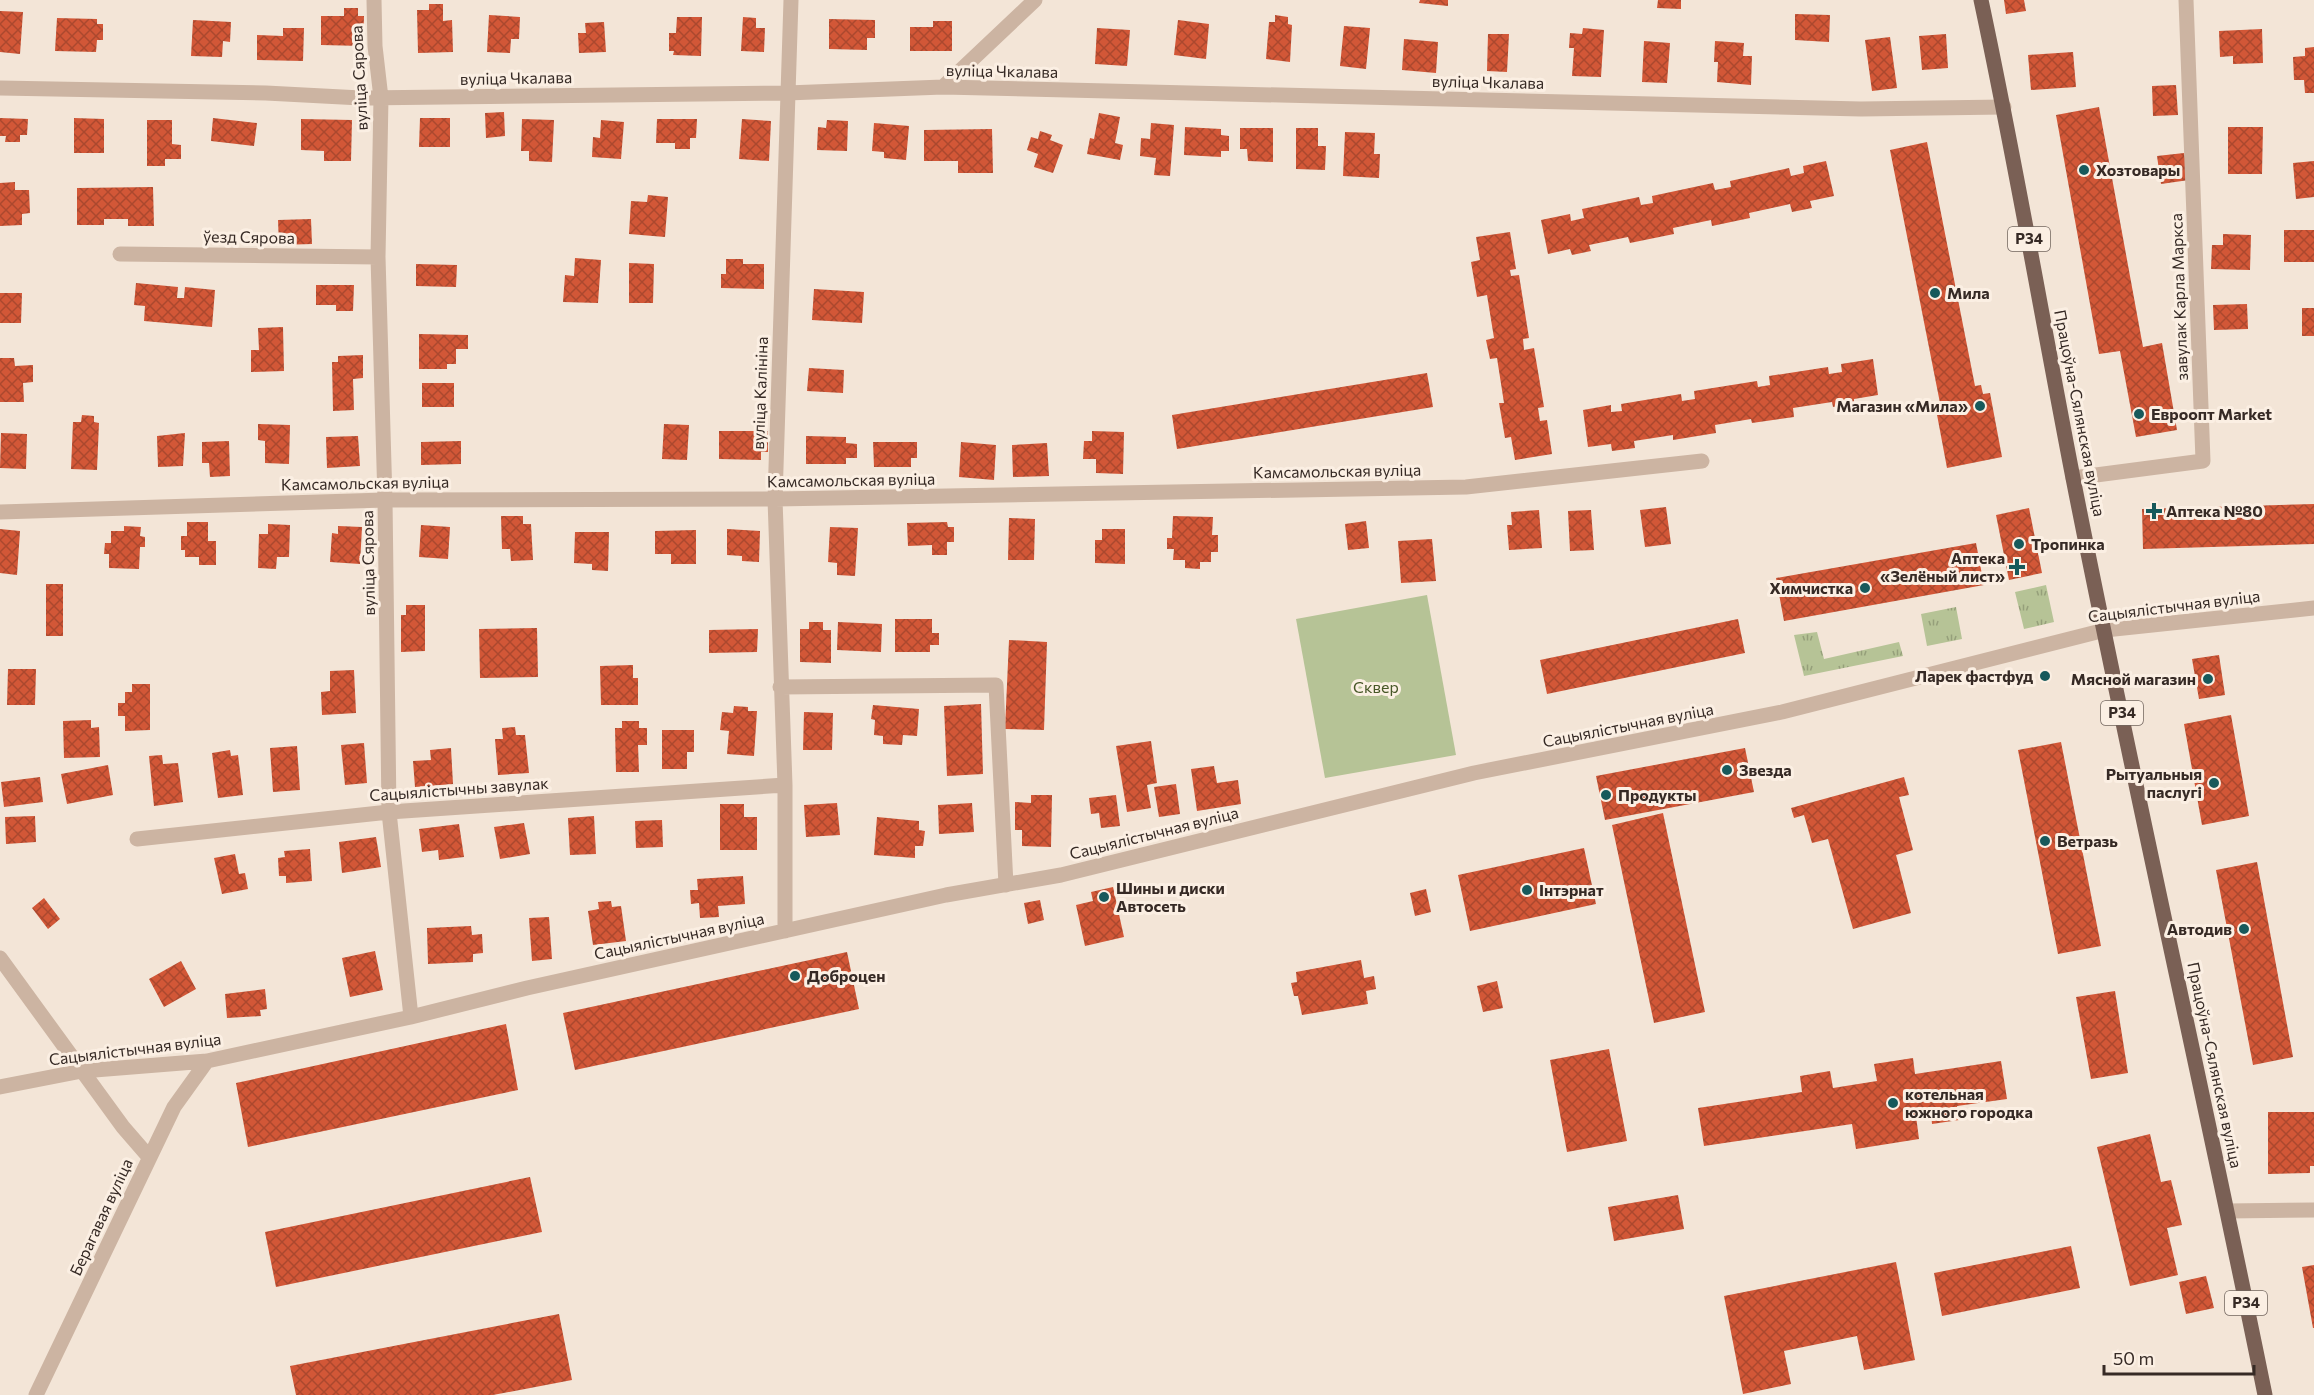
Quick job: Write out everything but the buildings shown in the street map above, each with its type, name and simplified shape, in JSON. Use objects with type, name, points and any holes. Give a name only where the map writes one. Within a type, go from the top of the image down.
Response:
[{"type":"main road","name":"Працоўна-Сялянская вуліца","points":[[1981,0],[2004,107],[2073,478],[2265,1395]]},
{"type":"street","name":"вуліца Сярова","points":[[374,0],[375,46],[381,98],[378,257],[385,500],[389,812],[411,1017]]},
{"type":"street","name":"вуліца Калініна","points":[[785,931],[785,784],[775,499],[791,0]]},
{"type":"street","points":[[943,87],[1035,0]]},
{"type":"street","name":"завулак Карла Маркса","points":[[2073,478],[2203,461],[2186,0]]},
{"type":"street","name":"вуліца Чкалава","points":[[0,88],[266,93],[381,98],[787,93],[943,87],[1861,109],[2004,107]]},
{"type":"street","name":"ўезд Сярова","points":[[120,254],[378,257]]},
{"type":"street","name":"Камсамольская вуліца","points":[[0,512],[385,500],[775,499],[1466,487],[1702,461]]},
{"type":"street","name":"Сацыялістычная вуліца","points":[[0,1087],[82,1071],[207,1060],[411,1017],[527,988],[785,931],[1061,874],[1474,773],[1782,712],[2104,630],[2314,608]]},
{"type":"street","points":[[780,687],[996,685],[1006,885]]},
{"type":"street","name":"Сацыялістычны завулак","points":[[137,839],[389,812],[785,784]]},
{"type":"street","points":[[0,958],[123,1127],[149,1157]]},
{"type":"street","name":"Берагавая вуліца","points":[[36,1395],[174,1107],[207,1060]]},
{"type":"street","points":[[2227,1211],[2314,1210]]},
{"type":"green space","points":[[2046,585],[2054,622],[2024,629],[2015,592]]},
{"type":"green space","name":"Сквер","points":[[1427,595],[1456,755],[1325,778],[1296,619]]},
{"type":"green space","points":[[1956,607],[1962,639],[1927,646],[1921,614]]},
{"type":"green space","points":[[1817,632],[1824,659],[1899,642],[1903,656],[1804,676],[1794,635]]},
{"type":"place","name":"Хозтовары","points":[[2084,170]]},
{"type":"place","name":"Мила","points":[[1935,293]]},
{"type":"place","name":"Магазин «Мила»","points":[[1980,406]]},
{"type":"place","name":"Евроопт Market","points":[[2139,414]]},
{"type":"place","name":"Аптека №80","points":[[2154,511]]},
{"type":"place","name":"Тропинка","points":[[2019,544]]},
{"type":"place","name":"Аптека «Зелёный лист»","points":[[2017,567]]},
{"type":"place","name":"Химчистка","points":[[1865,588]]},
{"type":"place","name":"Ларек фастфуд","points":[[2045,676]]},
{"type":"place","name":"Мясной магазин","points":[[2208,679]]},
{"type":"place","name":"Звезда","points":[[1727,770]]},
{"type":"place","name":"Рытуальныя паслугі","points":[[2214,783]]},
{"type":"place","name":"Продукты","points":[[1606,795]]},
{"type":"place","name":"Ветразь","points":[[2045,841]]},
{"type":"place","name":"Інтэрнат","points":[[1527,890]]},
{"type":"place","name":"Шины и диски Автосеть","points":[[1104,897]]},
{"type":"place","name":"Автодив","points":[[2244,929]]},
{"type":"place","name":"Доброцен","points":[[795,976]]},
{"type":"place","name":"котельная южного городка","points":[[1893,1103]]}]
